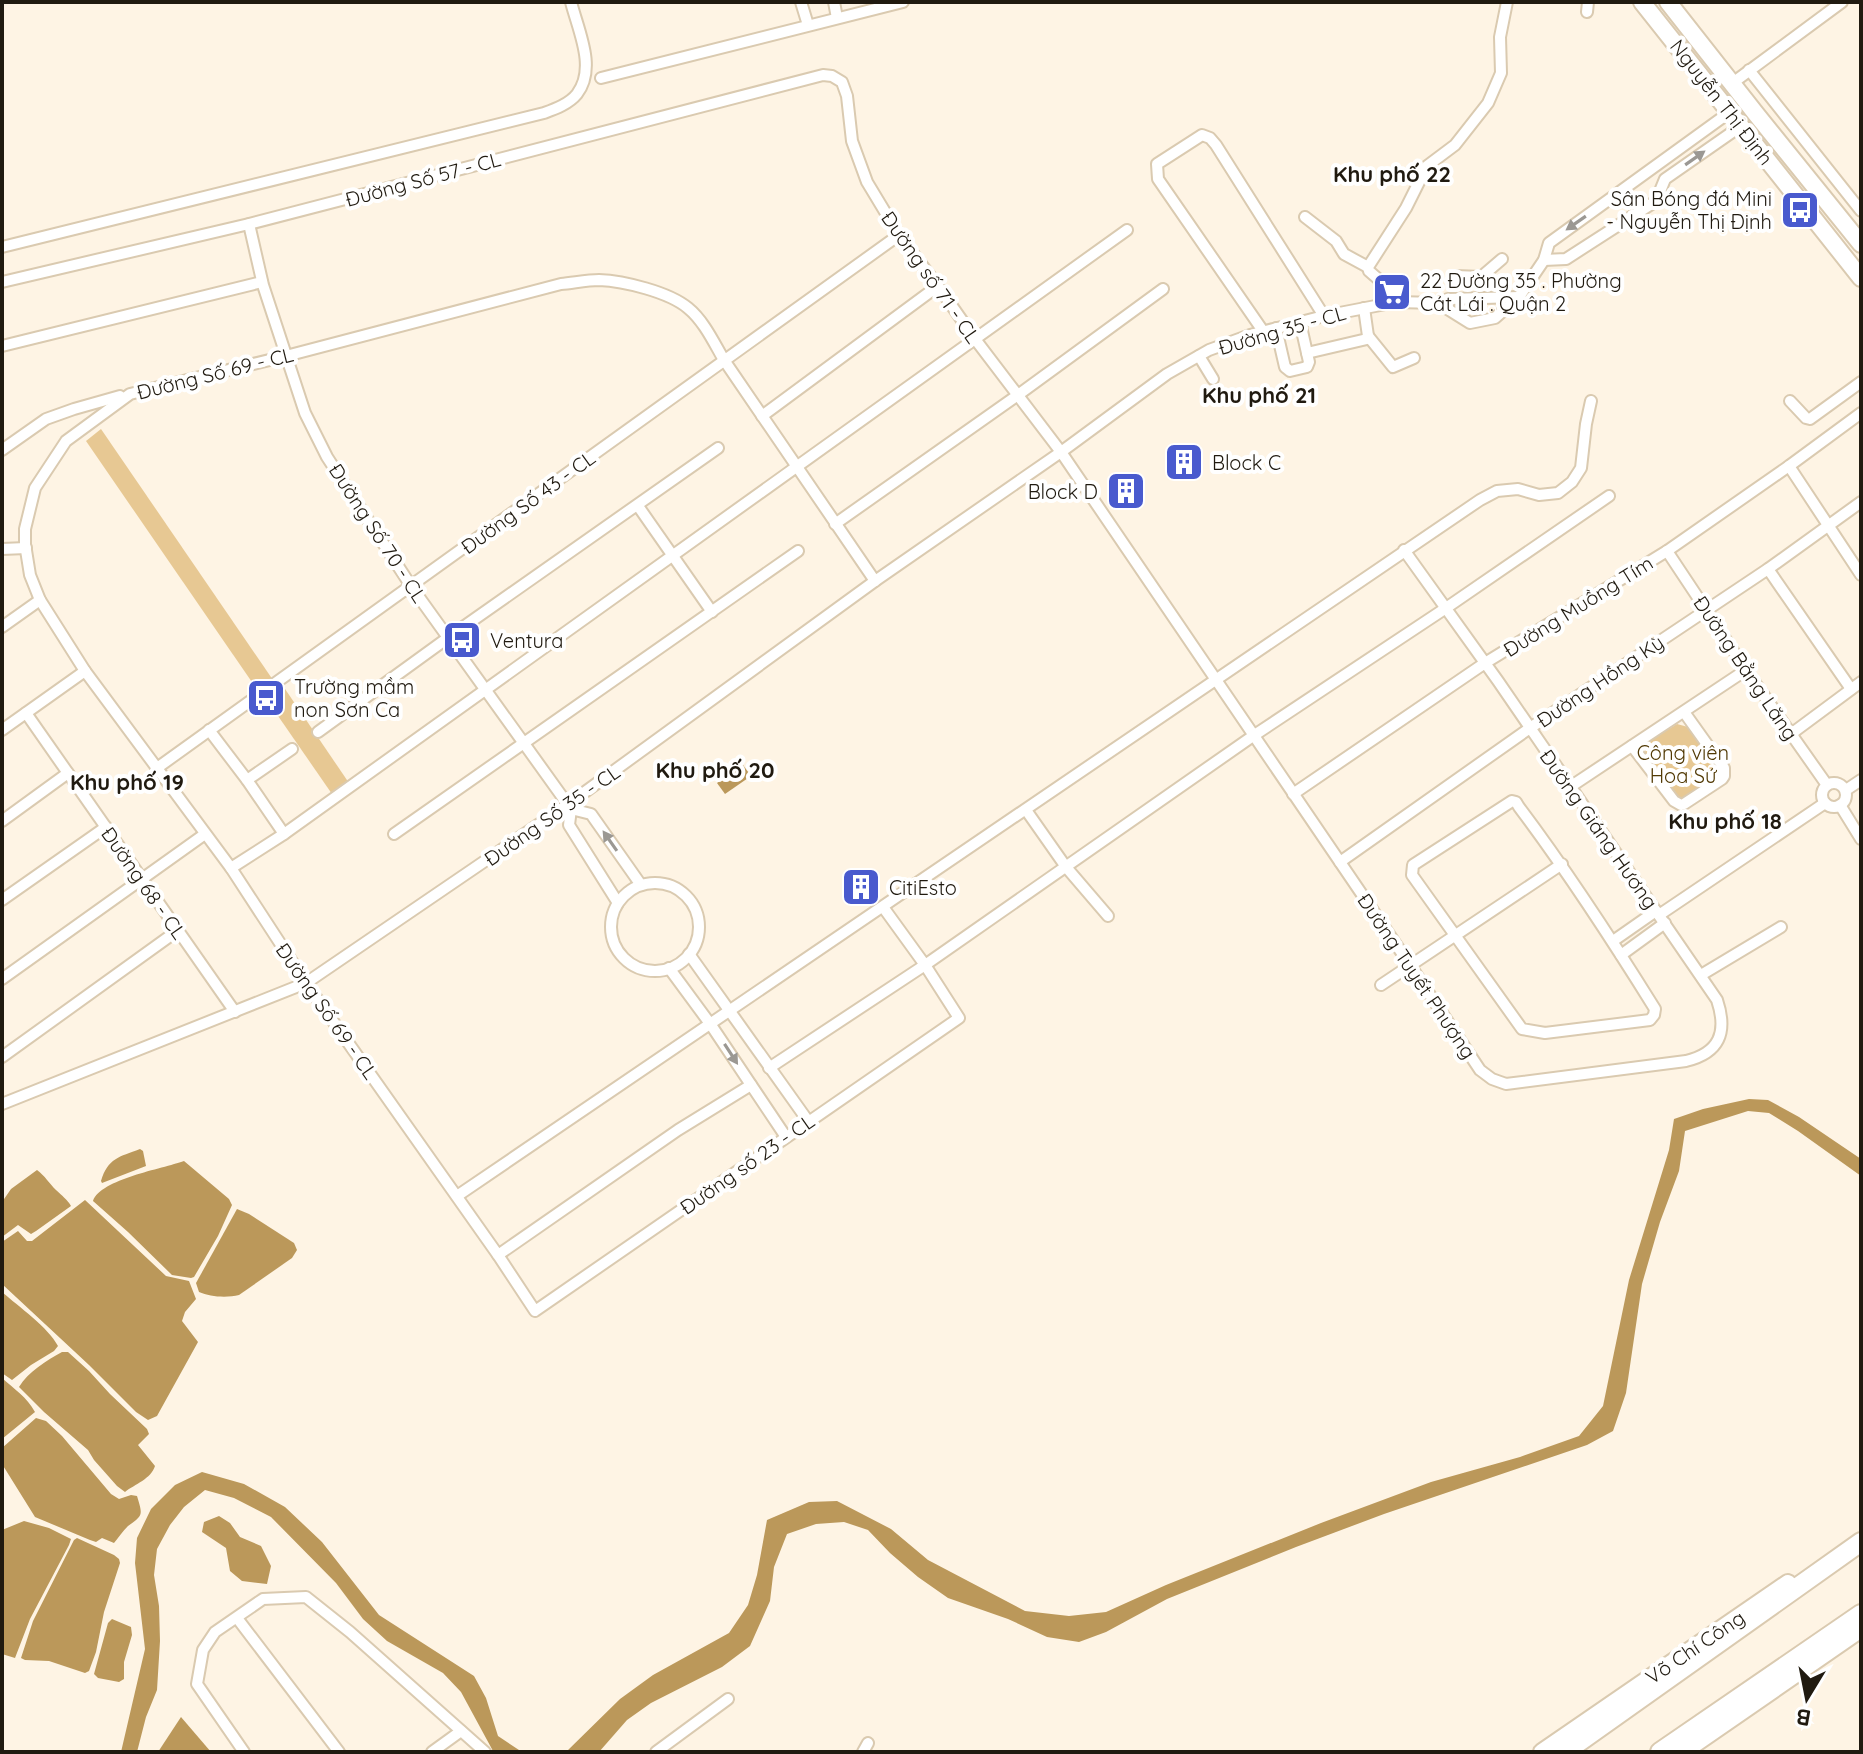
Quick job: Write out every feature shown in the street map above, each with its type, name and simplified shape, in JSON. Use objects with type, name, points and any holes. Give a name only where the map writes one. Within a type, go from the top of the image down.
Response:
[{"type":"highway","name":"Võ Chí Công","points":[[1571,1750],[1856,1545]]},
{"type":"highway","points":[[1660,1752],[1861,1614]]},
{"type":"main road","name":"Nguyễn Thị Định","points":[[1642,2],[1746,111],[1861,263]]},
{"type":"main road","name":"Nguyễn Thị Định","points":[[1654,2],[1861,244]]},
{"type":"main road","name":"Nguyễn Thị Định","points":[[1668,2],[1861,278]]},
{"type":"main road","name":"Nguyễn Thị Định","points":[[1678,2],[1744,74],[1746,111],[1816,166],[1861,233]]},
{"type":"main road","name":"Võ Chí Công","points":[[1542,1752],[1836,1550],[1856,1545]]},
{"type":"main road","points":[[1683,1752],[1861,1629]]},
{"type":"street","points":[[2,247],[528,117],[564,105],[577,95],[586,62],[571,2]]},
{"type":"street","points":[[801,2],[808,25]]},
{"type":"street","points":[[834,2],[837,18]]},
{"type":"street","points":[[601,78],[903,2]]},
{"type":"street","points":[[1842,2],[1744,74],[1816,166],[1861,211]]},
{"type":"street","points":[[1368,267],[1406,208],[1427,166],[1455,145],[1488,103],[1501,73],[1500,37],[1504,3]]},
{"type":"street","name":"Đường Số 57 - CL","points":[[2,282],[249,224],[823,75],[842,82]]},
{"type":"street","name":"Đường số 71 - CL","points":[[842,82],[847,96],[852,141],[867,182],[899,235],[1061,452],[1215,680]]},
{"type":"street","points":[[1544,260],[1566,259],[1656,201],[1665,179],[1746,111]]},
{"type":"street","name":"Đường 35 - CL","points":[[1438,303],[1470,323],[1495,318],[1519,297],[1544,260],[1549,243],[1746,111]]},
{"type":"street","points":[[1263,331],[1158,179],[1157,164],[1202,135],[1216,145],[1324,316]]},
{"type":"street","points":[[1305,217],[1336,241],[1344,254],[1368,267],[1392,291],[1396,302]]},
{"type":"street","name":"Đường Số 70 - CL","points":[[249,224],[262,282],[305,413],[327,457],[411,586],[569,807],[569,825],[618,903]]},
{"type":"street","points":[[231,868],[284,834],[1127,230]]},
{"type":"street","name":"Đường Số 43 - CL","points":[[157,768],[899,235]]},
{"type":"street","points":[[1456,276],[1481,277],[1502,259]]},
{"type":"street","name":"Đường Số 69 - CL","points":[[535,1311],[306,983],[231,868],[85,671],[40,600],[30,575],[25,529],[35,488],[66,441],[130,394],[561,284],[598,280],[630,284],[688,308],[707,331],[875,581]]},
{"type":"street","points":[[2,346],[262,282]]},
{"type":"street","points":[[762,416],[938,286]]},
{"type":"street","points":[[835,524],[1163,289]]},
{"type":"street","name":"Đường 35 - CL","points":[[1061,452],[1167,374],[1222,345],[1263,331],[1396,302],[1438,303],[1448,299],[1519,297]]},
{"type":"street","points":[[1364,308],[1368,336],[1393,367],[1414,358]]},
{"type":"street","points":[[1276,328],[1285,367],[1290,371],[1307,367],[1309,362],[1300,322]]},
{"type":"street","points":[[1307,353],[1367,339],[1368,336]]},
{"type":"street","points":[[1199,356],[1213,379]]},
{"type":"street","points":[[1790,401],[1810,419],[1861,382]]},
{"type":"street","points":[[2,450],[46,419],[130,394]]},
{"type":"street","points":[[457,1196],[1480,500],[1497,491],[1518,489],[1539,495],[1558,493],[1572,482],[1581,468],[1591,401]]},
{"type":"street","name":"Đường Muồng Tím","points":[[1293,794],[1485,663],[1667,551],[1861,413]]},
{"type":"street","points":[[318,732],[718,448]]},
{"type":"street","name":"Đường Số 35 - CL","points":[[2,1104],[306,983],[569,807],[875,581],[1061,452]]},
{"type":"street","points":[[1789,466],[1861,575]]},
{"type":"street","points":[[769,1068],[925,965],[1253,736],[1609,496]]},
{"type":"street","name":"Đường Hồng Kỳ","points":[[1340,862],[1861,502]]},
{"type":"street","points":[[638,506],[712,612]]},
{"type":"street","points":[[2,549],[26,548]]},
{"type":"street","name":"Đường Giáng Hương","points":[[1404,550],[1660,916]]},
{"type":"street","points":[[394,834],[798,551]]},
{"type":"street","name":"Đường Bằng Lăng","points":[[1667,551],[1827,785]]},
{"type":"street","points":[[1768,569],[1856,686],[1791,734]]},
{"type":"street","points":[[2,627],[40,600]]},
{"type":"street","points":[[1570,787],[1746,670]]},
{"type":"street","points":[[2,730],[85,671]]},
{"type":"street","name":"Đường Tuyết Phượng","points":[[1215,680],[1480,1070],[1492,1079],[1506,1084],[1686,1061],[1711,1050],[1719,1038],[1722,1014],[1717,1000],[1660,916]]},
{"type":"street","points":[[1632,746],[1676,804],[1684,804],[1722,779],[1725,772],[1684,712]]},
{"type":"street","name":"Đường 68 - CL","points":[[26,713],[235,1012]]},
{"type":"street","points":[[209,730],[284,834]]},
{"type":"street","points":[[247,780],[292,749]]},
{"type":"street","points":[[2,821],[68,773]]},
{"type":"street","points":[[1846,790],[1861,780]]},
{"type":"street","points":[[1833,783],[1839,783],[1846,790],[1846,798],[1840,805],[1832,807],[1825,803],[1821,795],[1827,785],[1833,783]]},
{"type":"street","points":[[1508,802],[1516,802],[1562,864],[1655,1009],[1650,1020],[1545,1033],[1522,1029],[1412,875],[1413,865],[1508,802]]},
{"type":"street","points":[[1613,941],[1660,916],[1825,803]]},
{"type":"street","points":[[1840,805],[1861,839]]},
{"type":"street","name":"Đường Số 70 - CL","points":[[569,807],[591,814],[641,885]]},
{"type":"street","points":[[1026,810],[1066,867],[1108,916]]},
{"type":"street","points":[[2,900],[106,827]]},
{"type":"street","points":[[2,979],[205,834]]},
{"type":"street","points":[[1381,985],[1562,864]]},
{"type":"street","points":[[641,885],[669,885],[691,902],[697,914],[699,928],[696,942],[689,954],[669,968],[651,970],[637,967],[624,958],[615,946],[611,916],[628,892],[641,885]]},
{"type":"street","points":[[883,907],[925,965]]},
{"type":"street","points":[[1621,955],[1660,916]]},
{"type":"street","points":[[1701,975],[1781,927]]},
{"type":"street","points":[[2,1057],[177,931]]},
{"type":"street","points":[[689,954],[808,1121]]},
{"type":"street","name":"Đường số 23 - CL","points":[[535,1311],[959,1018],[925,965]]},
{"type":"street","points":[[669,968],[786,1137]]},
{"type":"street","points":[[498,1255],[678,1130],[751,1085]]},
{"type":"street","points":[[244,1752],[197,1684],[203,1650],[215,1632],[263,1599],[306,1597],[485,1752]]},
{"type":"street","points":[[237,1618],[339,1752]]},
{"type":"street","points":[[656,1752],[728,1699]]},
{"type":"street","points":[[432,1752],[461,1731]]},
{"type":"green space","points":[[101,429],[273,680],[258,691],[86,441]]},
{"type":"green space","points":[[283,686],[349,783],[332,794],[267,700]]},
{"type":"green space","name":"Công viên Hoa Sứ","points":[[1677,724],[1688,727],[1716,768],[1716,777],[1681,799],[1675,797],[1645,755],[1652,740]]},
{"type":"shaded area","points":[[743,765],[751,776],[725,794],[717,783]]},
{"type":"shaded area","points":[[1749,1099],[1768,1100],[1861,1159],[1861,1176],[1769,1113],[1748,1111],[1685,1131],[1679,1171],[1642,1284],[1626,1393],[1613,1431],[1587,1445],[1296,1547],[1167,1599],[1106,1632],[1079,1642],[1047,1637],[1008,1619],[948,1598],[918,1577],[868,1530],[844,1522],[816,1524],[787,1534],[774,1567],[770,1601],[750,1646],[722,1667],[651,1703],[627,1720],[599,1752],[566,1752],[620,1699],[653,1675],[729,1633],[748,1605],[767,1520],[809,1502],[837,1501],[891,1529],[928,1560],[1025,1611],[1069,1616],[1106,1612],[1321,1523],[1431,1482],[1520,1457],[1579,1436],[1603,1406],[1629,1280],[1669,1150],[1674,1119]]},
{"type":"shaded area","points":[[140,1149],[146,1166],[102,1183],[111,1163]]},
{"type":"shaded area","points":[[184,1161],[232,1205],[218,1236],[191,1278],[172,1275],[93,1201],[98,1193],[120,1181]]},
{"type":"shaded area","points":[[37,1170],[71,1206],[31,1234],[18,1225],[2,1237],[2,1202],[11,1189]]},
{"type":"shaded area","points":[[85,1200],[166,1276],[189,1281],[196,1299],[182,1321],[198,1342],[157,1416],[148,1420],[2,1284],[2,1242],[18,1231],[27,1241],[32,1241]]},
{"type":"shaded area","points":[[237,1209],[294,1243],[297,1250],[292,1258],[239,1295],[219,1296],[199,1292],[196,1283]]},
{"type":"shaded area","points":[[2,1292],[40,1325],[58,1346],[12,1380],[2,1373]]},
{"type":"shaded area","points":[[62,1352],[68,1352],[89,1371],[147,1429],[149,1434],[138,1445],[155,1466],[146,1478],[125,1492],[88,1450],[19,1387],[33,1371]]},
{"type":"shaded area","points":[[2,1378],[35,1412],[2,1439]]},
{"type":"shaded area","points":[[36,1418],[46,1421],[62,1436],[111,1494],[119,1499],[137,1496],[140,1514],[114,1543],[102,1538],[96,1542],[35,1517],[2,1464],[2,1448]]},
{"type":"shaded area","points":[[202,1472],[244,1484],[285,1507],[322,1542],[379,1615],[474,1676],[486,1698],[498,1736],[522,1752],[493,1751],[461,1692],[443,1673],[387,1641],[363,1619],[336,1583],[271,1517],[234,1498],[205,1490],[184,1507],[157,1549],[154,1575],[160,1641],[157,1690],[137,1752],[121,1752],[145,1649],[135,1563],[137,1538],[151,1509],[175,1485]]},
{"type":"shaded area","points":[[219,1516],[230,1523],[240,1537],[261,1546],[271,1566],[267,1584],[242,1581],[230,1571],[226,1548],[202,1532],[204,1522]]},
{"type":"shaded area","points":[[24,1521],[49,1528],[71,1539],[30,1619],[15,1658],[2,1654],[2,1530]]},
{"type":"shaded area","points":[[77,1538],[114,1555],[120,1563],[104,1612],[96,1652],[89,1671],[85,1673],[49,1661],[21,1658],[33,1621]]},
{"type":"shaded area","points":[[112,1619],[131,1627],[132,1635],[124,1662],[124,1679],[119,1682],[98,1678],[94,1674],[108,1623]]},
{"type":"shaded area","points":[[181,1717],[211,1752],[158,1752]]},
{"type":"place","name":"Sân Bóng đá Mini - Nguyễn Thị Định","points":[[1800,210]]},
{"type":"place","name":"22 Đường 35 . Phường Cát Lái . Quận 2","points":[[1392,292]]},
{"type":"place","name":"Block C","points":[[1184,462]]},
{"type":"place","name":"Block D","points":[[1126,491]]},
{"type":"place","name":"Ventura","points":[[462,640]]},
{"type":"place","name":"Trường mầm non Sơn Ca","points":[[266,698]]},
{"type":"place","name":"CitiEsto","points":[[861,887]]},
{"type":"district","name":"Khu phố 22","points":[[1392,174]]},
{"type":"district","name":"Khu phố 21","points":[[1259,395]]},
{"type":"district","name":"Khu phố 20","points":[[715,770]]},
{"type":"district","name":"Khu phố 19","points":[[127,782]]},
{"type":"district","name":"Khu phố 18","points":[[1725,821]]}]
